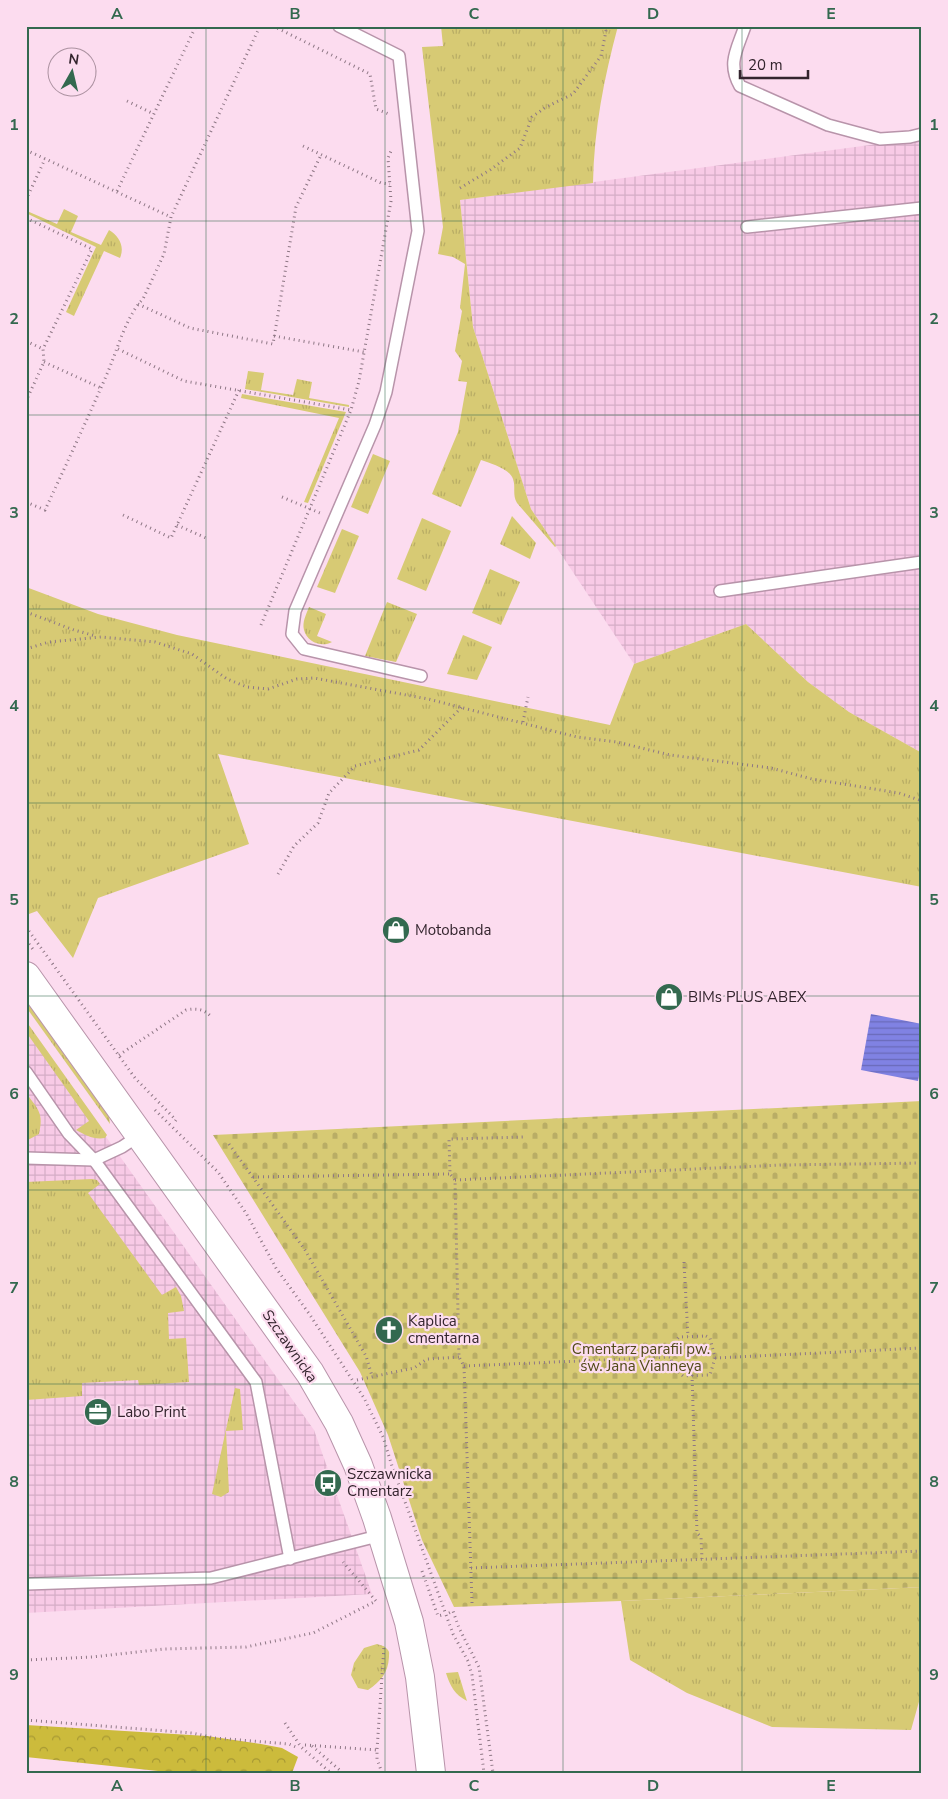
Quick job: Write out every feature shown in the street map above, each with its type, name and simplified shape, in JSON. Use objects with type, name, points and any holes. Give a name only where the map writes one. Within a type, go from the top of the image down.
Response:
[{"type":"street","name":"Szczawnicka","points":[[26,976],[141,1135],[324,1395],[339,1423],[358,1465],[409,1622],[420,1677],[431,1773]]},
{"type":"lane","points":[[339,26],[399,56],[418,231],[386,392],[375,425],[296,612],[292,634],[304,649],[421,676]]},
{"type":"lane","points":[[745,26],[732,66],[734,77],[740,86],[828,125],[880,138],[910,137],[922,134]]},
{"type":"lane","points":[[747,227],[922,208]]},
{"type":"lane","points":[[720,591],[922,562]]},
{"type":"lane","points":[[26,1072],[69,1134],[94,1160],[256,1382],[290,1559]]},
{"type":"lane","points":[[26,1158],[94,1160],[122,1147],[141,1135]]},
{"type":"lane","points":[[26,1584],[211,1578],[382,1535]]},
{"type":"path","points":[[117,191],[196,26]]},
{"type":"path","points":[[26,502],[45,510],[118,350],[128,322],[143,299],[164,254],[171,217],[260,26]]},
{"type":"path","points":[[273,26],[370,74],[376,109],[394,116]]},
{"type":"path","points":[[460,188],[490,170],[520,148],[532,117],[546,107],[573,94],[601,56],[607,26]]},
{"type":"path","points":[[127,101],[154,114]]},
{"type":"path","points":[[302,146],[380,183],[390,184]]},
{"type":"path","points":[[261,624],[351,410],[364,352],[391,202],[388,158],[392,148]]},
{"type":"path","points":[[26,150],[171,217]]},
{"type":"path","points":[[138,304],[190,328],[273,344],[296,207],[321,155]]},
{"type":"path","points":[[26,200],[45,159]]},
{"type":"path","points":[[26,218],[92,249],[43,349],[44,362],[26,401]]},
{"type":"path","points":[[274,336],[364,352]]},
{"type":"path","points":[[26,341],[43,349]]},
{"type":"path","points":[[118,350],[184,380],[351,410]]},
{"type":"path","points":[[44,362],[101,388]]},
{"type":"path","points":[[123,515],[171,538],[239,390]]},
{"type":"path","points":[[282,496],[335,520]]},
{"type":"path","points":[[177,525],[206,538]]},
{"type":"path","points":[[26,612],[74,630],[101,637],[155,642],[192,654],[227,679],[247,687],[268,689],[296,679],[314,678],[428,699],[577,737],[617,742],[670,755],[771,768],[812,779],[899,792],[922,801]]},
{"type":"path","points":[[26,649],[49,642],[101,637]]},
{"type":"path","points":[[523,722],[528,697]]},
{"type":"path","points":[[278,874],[294,846],[318,823],[329,793],[355,766],[420,750],[462,707]]},
{"type":"path","points":[[26,927],[142,1086],[176,1120],[174,1123]]},
{"type":"path","points":[[119,1055],[186,1010],[193,1008],[202,1010],[212,1018]]},
{"type":"path","points":[[472,1603],[464,1366],[460,1357],[455,1180],[450,1174],[449,1139],[526,1137]]},
{"type":"path","points":[[229,1144],[305,1250],[366,1356],[372,1376]]},
{"type":"path","points":[[455,1180],[782,1165],[922,1163]]},
{"type":"path","points":[[253,1177],[450,1174]]},
{"type":"path","points":[[684,1262],[688,1337]]},
{"type":"path","points":[[706,1336],[710,1338],[715,1358],[710,1375],[683,1376],[672,1366],[670,1348],[679,1337],[688,1337],[706,1336]]},
{"type":"path","points":[[715,1358],[922,1348]]},
{"type":"path","points":[[357,1380],[414,1368],[427,1359],[460,1357]]},
{"type":"path","points":[[464,1366],[671,1357]]},
{"type":"path","points":[[692,1375],[697,1533],[701,1537],[702,1559]]},
{"type":"path","points":[[26,1660],[92,1657],[164,1648],[246,1648],[313,1633],[376,1602],[332,1548]]},
{"type":"path","points":[[471,1568],[922,1551]]},
{"type":"path","points":[[449,1612],[453,1611],[459,1628],[479,1667],[493,1773]]},
{"type":"path","points":[[382,1773],[377,1750],[384,1646]]},
{"type":"path","points":[[26,1720],[192,1733],[215,1738],[289,1744],[298,1748]]},
{"type":"path","points":[[285,1722],[302,1747],[330,1773]]},
{"type":"path","points":[[305,1745],[377,1750]]},
{"type":"path","points":[[312,1745],[343,1773]]},
{"type":"shaded area","points":[[922,138],[922,753],[849,712],[808,682],[746,624],[634,664],[531,509],[473,327],[460,200]]},
{"type":"shaded area","points":[[871,1014],[922,1024],[922,1061],[918,1081],[861,1070]]},
{"type":"shaded area","points":[[26,1024],[314,1430],[372,1594],[26,1613]]},
{"type":"green space","points":[[441,26],[618,26],[601,104],[595,143],[593,183],[460,200],[473,327],[531,509],[555,547],[517,503],[514,482],[511,475],[504,469],[481,460],[461,507],[432,494],[458,432],[467,382],[458,381],[462,361],[455,351],[462,311],[460,308],[465,264],[453,257],[438,254],[443,227],[422,47],[443,46]]},
{"type":"green space","points":[[64,209],[78,216],[71,232],[101,245],[109,230],[116,235],[122,249],[120,258],[104,251],[74,316],[66,312],[96,247],[26,213],[27,211],[57,224]]},
{"type":"green space","points":[[248,371],[264,373],[261,390],[293,395],[297,379],[312,382],[309,398],[349,405],[349,407],[245,389]]},
{"type":"green space","points":[[242,394],[346,412],[308,503],[304,502],[339,418],[241,398]]},
{"type":"green space","points":[[373,454],[390,461],[368,514],[351,507]]},
{"type":"green space","points":[[512,516],[536,543],[530,559],[500,544]]},
{"type":"green space","points":[[422,518],[451,531],[426,591],[397,579]]},
{"type":"green space","points":[[342,529],[359,536],[335,593],[317,587]]},
{"type":"green space","points":[[490,569],[520,582],[501,625],[472,613]]},
{"type":"green space","points":[[26,587],[98,614],[177,635],[610,725],[634,664],[746,624],[808,682],[849,712],[922,753],[922,887],[218,754],[249,844],[98,898],[73,958],[37,911],[29,914],[26,910]]},
{"type":"green space","points":[[387,602],[417,614],[396,662],[365,656]]},
{"type":"green space","points":[[309,607],[326,614],[317,636],[332,642],[320,644],[308,638],[304,630],[304,624]]},
{"type":"green space","points":[[463,635],[492,647],[477,680],[447,674]]},
{"type":"green space","points":[[26,993],[109,1115],[110,1124],[26,1007]]},
{"type":"green space","points":[[26,1021],[107,1135],[105,1138],[93,1138],[76,1130],[89,1121],[26,1032]]},
{"type":"green space","points":[[26,1093],[37,1107],[41,1121],[39,1134],[26,1141]]},
{"type":"green space","name":"Cmentarz parafii pw. św. Jana Vianneya","points":[[922,1101],[922,1587],[454,1607],[422,1540],[388,1435],[360,1372],[213,1135]]},
{"type":"green space","points":[[97,1180],[100,1184],[88,1193],[162,1295],[176,1287],[181,1296],[184,1311],[168,1313],[169,1339],[186,1338],[189,1382],[139,1385],[138,1380],[82,1383],[82,1396],[26,1400],[26,1182]]},
{"type":"green space","points":[[235,1388],[240,1389],[243,1430],[226,1431],[229,1492],[221,1497],[212,1494]]},
{"type":"green space","points":[[922,1587],[922,1691],[911,1730],[772,1727],[687,1693],[630,1660],[621,1601]]},
{"type":"green space","points":[[377,1644],[385,1647],[389,1652],[385,1672],[380,1680],[368,1690],[358,1688],[351,1675],[354,1663],[364,1648]]},
{"type":"green space","points":[[458,1672],[467,1701],[454,1690],[446,1673]]},
{"type":"green space","points":[[26,1725],[207,1736],[282,1748],[298,1757],[292,1773],[177,1773],[26,1757]]},
{"type":"place","name":"Motobanda","points":[[396,930]]},
{"type":"place","name":"BIMs PLUS ABEX","points":[[669,997]]},
{"type":"place","name":"Kaplica cmentarna","points":[[389,1330]]},
{"type":"place","name":"Labo Print","points":[[98,1412]]},
{"type":"place","name":"Szczawnicka Cmentarz","points":[[328,1483]]}]
